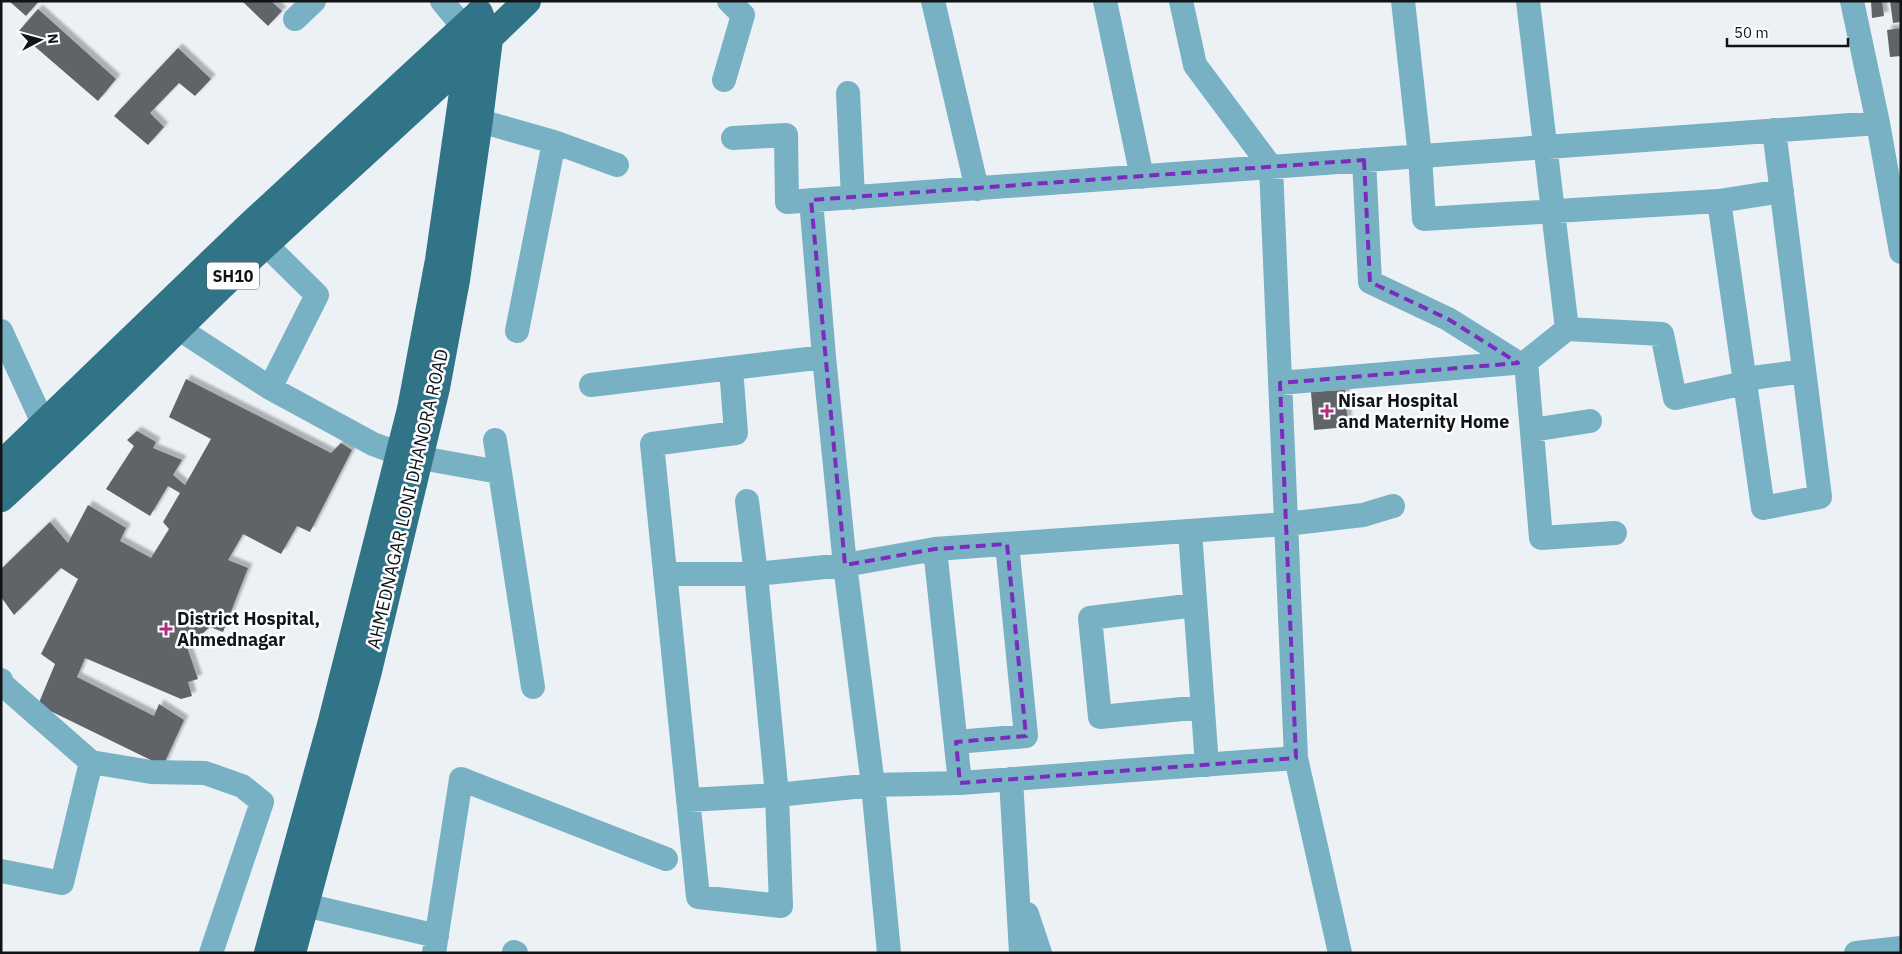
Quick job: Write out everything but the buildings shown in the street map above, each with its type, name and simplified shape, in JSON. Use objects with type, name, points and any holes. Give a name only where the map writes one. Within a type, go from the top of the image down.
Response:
[{"type":"main road","name":"SH10","points":[[257,236],[468,58],[527,1]]},
{"type":"main road","name":"AHMEDNAGAR LONI DHANORA ROAD","points":[[470,118],[489,38],[478,14]]},
{"type":"main road","name":"AHMEDNAGAR LONI DHANORA ROAD","points":[[268,953],[331,725],[410,456],[436,388],[456,280],[470,118],[468,58],[478,14]]},
{"type":"main road","name":"SH10","points":[[1,465],[167,321],[257,236],[478,14]]},
{"type":"main road","name":"SH10","points":[[1,498],[106,401],[167,321]]},
{"type":"main road","name":"AHMEDNAGAR LONI DHANORA ROAD","points":[[292,953],[368,671],[410,456]]},
{"type":"street","points":[[295,18],[314,1]]},
{"type":"street","points":[[442,1],[478,14]]},
{"type":"street","points":[[724,80],[743,15],[729,1]]},
{"type":"street","points":[[932,1],[977,189]]},
{"type":"street","points":[[1105,1],[1142,177]]},
{"type":"street","points":[[1181,1],[1195,65],[1271,167],[1296,758],[1340,953]]},
{"type":"street","points":[[1402,1],[1420,156],[1424,219],[1719,201],[1782,192]]},
{"type":"street","points":[[1528,1],[1547,147],[1567,329]]},
{"type":"street","points":[[1852,1],[1878,123],[1901,252]]},
{"type":"street","points":[[848,93],[853,198]]},
{"type":"street","points":[[470,118],[554,142],[617,165]]},
{"type":"street","points":[[733,138],[786,135],[787,202],[1878,123]]},
{"type":"street","points":[[1719,201],[1763,508],[1820,497],[1774,130]]},
{"type":"street","points":[[517,330],[554,142]]},
{"type":"street","points":[[1364,160],[1370,282],[1448,319],[1522,363]]},
{"type":"street","points":[[811,200],[824,357],[845,566],[873,786],[889,953]]},
{"type":"street","points":[[257,236],[317,295],[270,388]]},
{"type":"street","points":[[167,321],[270,388],[373,444],[410,456],[499,472]]},
{"type":"street","points":[[1280,383],[1522,363],[1567,329],[1662,334],[1675,398],[1745,381],[1804,371]]},
{"type":"street","points":[[1,331],[44,426]]},
{"type":"street","points":[[591,385],[824,357]]},
{"type":"street","points":[[1522,363],[1532,430],[1542,538],[1615,533]]},
{"type":"street","points":[[731,368],[736,433],[652,444],[698,897],[781,906],[778,795],[756,574],[746,501]]},
{"type":"street","points":[[1532,430],[1590,422]]},
{"type":"street","points":[[495,440],[533,687]]},
{"type":"street","points":[[665,574],[756,574],[845,566],[935,549],[1286,524],[1363,515],[1393,506]]},
{"type":"street","points":[[1190,531],[1208,765]]},
{"type":"street","points":[[956,742],[1026,736],[1007,544]]},
{"type":"street","points":[[935,549],[960,783]]},
{"type":"street","points":[[1196,605],[1090,618],[1100,717],[1203,706]]},
{"type":"street","points":[[1,680],[2,684],[91,762],[151,772],[205,773],[242,786],[262,802],[211,953]]},
{"type":"street","points":[[688,800],[778,795],[873,786],[960,783],[1296,758]]},
{"type":"street","points":[[1,871],[62,883],[91,762]]},
{"type":"street","points":[[305,905],[435,944],[461,779],[666,859]]},
{"type":"street","points":[[1011,779],[1021,953]]},
{"type":"street","points":[[1018,887],[1040,953]]},
{"type":"street","points":[[1856,953],[1901,948]]},
{"type":"highlighted area","points":[[1364,160],[1370,282],[1448,319],[1518,363],[1280,383],[1296,758],[960,783],[956,742],[1026,736],[1007,544],[935,549],[845,565],[811,200]]},
{"type":"place","name":"Nisar Hospital and Maternity Home","points":[[1327,411]]},
{"type":"place","name":"District Hospital, Ahmednagar","points":[[166,629]]}]
